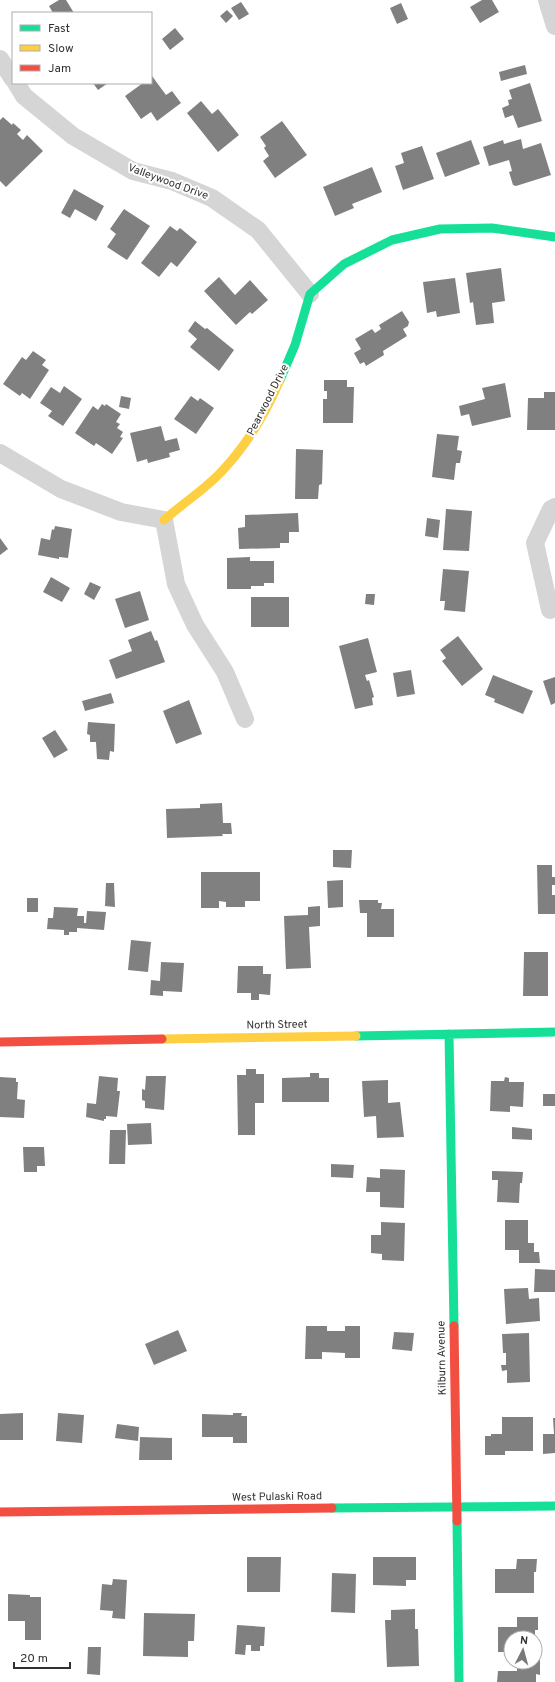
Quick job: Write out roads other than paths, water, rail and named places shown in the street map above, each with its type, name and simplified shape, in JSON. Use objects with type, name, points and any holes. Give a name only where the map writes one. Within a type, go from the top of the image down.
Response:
[{"type":"street","points":[[547,0],[555,26]]},
{"type":"street","points":[[0,60],[12,78]]},
{"type":"street","name":"Valleywood Drive","points":[[17,84],[24,96],[73,136],[133,171],[172,182],[212,198],[258,230],[310,294]]},
{"type":"street","points":[[310,294],[344,264],[392,240],[440,229],[492,228],[555,237]]},
{"type":"street","name":"Pearwood Drive","points":[[164,520],[222,471],[253,434],[274,395],[295,345],[310,294]]},
{"type":"street","points":[[0,453],[62,489],[121,512],[164,520],[176,584],[195,625],[224,672],[245,720]]},
{"type":"street","points":[[550,610],[535,543],[551,510],[555,507]]},
{"type":"street","name":"North Street","points":[[0,1042],[555,1032]]},
{"type":"street","name":"Kilburn Avenue","points":[[450,1034],[459,1682]]},
{"type":"street","name":"West Pulaski Road","points":[[0,1512],[555,1506]]}]
